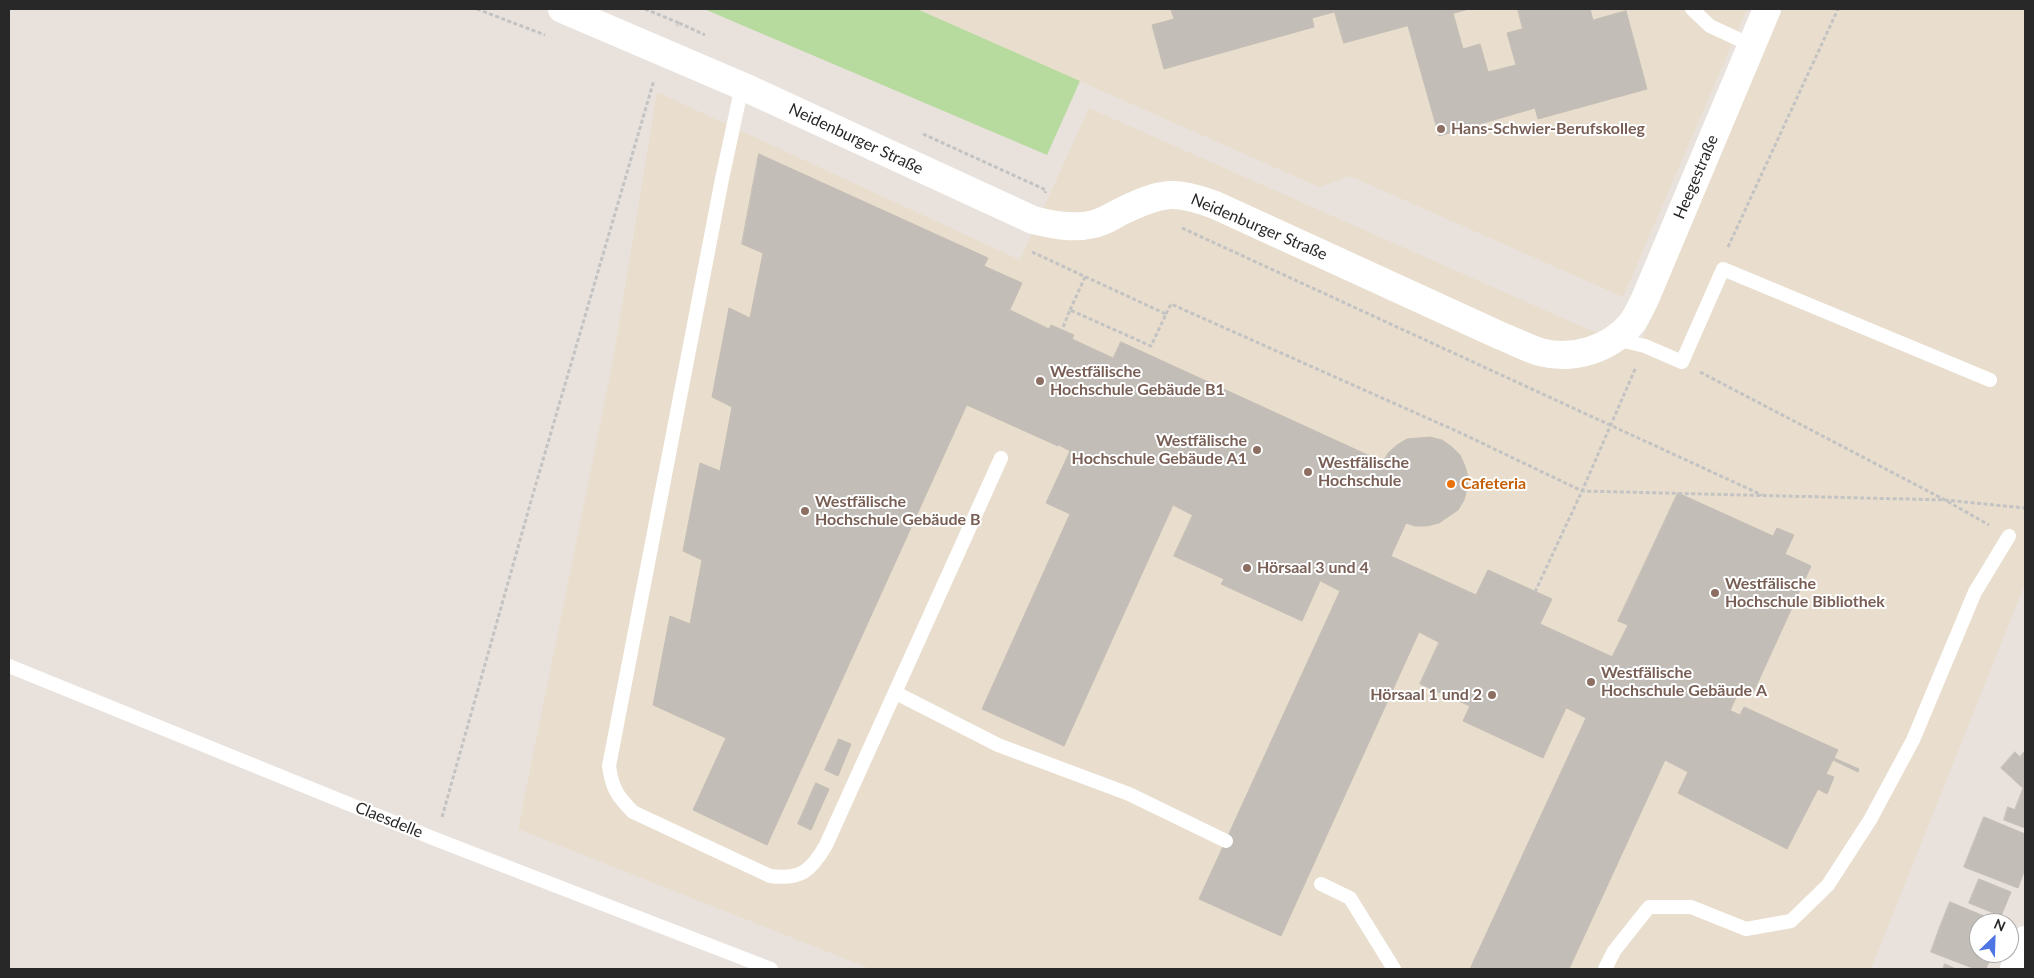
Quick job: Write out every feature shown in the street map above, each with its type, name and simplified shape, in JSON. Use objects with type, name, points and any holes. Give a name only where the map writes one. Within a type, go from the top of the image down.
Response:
[{"type":"street","name":"Neidenburger Straße","points":[[562,9],[742,86],[1033,220],[1055,226],[1095,224],[1146,199],[1166,195],[1188,196],[1215,205],[1501,336],[1542,352],[1568,354],[1594,350],[1616,339]]},
{"type":"street","name":"Heegestraße","points":[[1616,339],[1633,321],[1645,299],[1767,9]]},
{"type":"street","points":[[2014,969],[2025,940]]},
{"type":"lane","points":[[1692,9],[1710,26],[1751,45]]},
{"type":"lane","points":[[742,86],[722,180],[609,766],[611,784],[619,798],[633,812],[770,876],[788,878],[802,873],[816,863],[896,693],[1002,458]]},
{"type":"lane","points":[[1616,339],[1645,346],[1682,362],[1723,269],[1990,380]]},
{"type":"lane","points":[[1605,969],[1614,951],[1649,907],[1691,907],[1746,929],[1791,921],[1828,885],[1870,820],[1913,740],[1975,592],[2009,536]]},
{"type":"lane","name":"Claesdelle","points":[[9,666],[435,839],[771,969]]},
{"type":"lane","points":[[896,693],[998,745],[1129,794],[1226,841]]},
{"type":"lane","points":[[1321,884],[1350,898],[1394,969]]},
{"type":"path","points":[[1723,269],[1730,242],[1838,9]]},
{"type":"path","points":[[435,839],[654,80],[666,52]]},
{"type":"path","points":[[1175,225],[1765,496]]},
{"type":"path","points":[[1029,251],[1166,314]]},
{"type":"path","points":[[1062,330],[1085,277]]},
{"type":"path","points":[[1070,310],[1151,346],[1170,304],[1463,434],[1582,491],[1945,500],[2025,508]]},
{"type":"path","points":[[1536,592],[1645,346]]},
{"type":"path","points":[[1682,362],[1945,500],[2009,536]]},
{"type":"shaded area","name":"Hans-Schwier-Berufskolleg","points":[[917,9],[1747,9],[1623,297],[1350,176],[1319,187]]},
{"type":"shaded area","name":"Westfälische Hochschule","points":[[1781,9],[2025,9],[2025,584],[1871,969],[871,969],[518,829],[613,361],[657,92],[1020,260],[1089,108],[1637,351]]},
{"type":"green space","points":[[704,9],[917,9],[1080,81],[1047,155]]},
{"type":"building","points":[[1171,9],[1333,9],[1334,12],[1312,18],[1314,27],[1164,69],[1152,25],[1174,19]]},
{"type":"building","points":[[1334,9],[1469,9],[1344,43]]},
{"type":"building","points":[[1518,9],[1590,9],[1593,20],[1529,38],[1526,28],[1523,29]]},
{"type":"building","points":[[1626,11],[1647,89],[1538,119],[1535,108],[1439,136],[1408,26],[1453,13],[1463,49],[1480,44],[1488,72],[1516,65],[1507,33],[1526,28],[1529,38]]},
{"type":"building","name":"Westfälische Hochschule Gebäude B","points":[[759,154],[988,258],[984,266],[1022,283],[767,845],[693,810],[726,738],[653,705],[670,616],[690,624],[702,560],[683,551],[700,463],[720,471],[732,407],[712,397],[729,308],[750,318],[763,253],[742,244]]},
{"type":"building","name":"Westfälische Hochschule Gebäude B1","points":[[1010,310],[1049,329],[1051,325],[1074,335],[1072,339],[1113,358],[1086,417],[1060,405],[1059,407],[1072,414],[1058,446],[967,405]]},
{"type":"building","name":"Westfälische Hochschule Gebäude A1","points":[[1121,342],[1383,462],[1388,453],[1407,439],[1430,437],[1442,440],[1460,455],[1465,466],[1468,477],[1464,500],[1458,510],[1439,523],[1415,526],[1406,523],[1391,556],[1086,417]]},
{"type":"building","name":"Westfälische Hochschule Gebäude A","points":[[1060,405],[1476,595],[1488,570],[1552,599],[1540,624],[1740,715],[1744,707],[1838,750],[1834,758],[1859,769],[1858,772],[1833,760],[1826,774],[1834,777],[1827,794],[1818,789],[1787,849],[1678,793],[1688,772],[1665,760],[1569,969],[1470,969],[1586,718],[1419,632],[1281,936],[1199,899],[1340,591],[1173,505],[1064,746],[982,709],[1070,514],[1046,503],[1070,451],[1059,445],[1072,414],[1059,407]]},
{"type":"building","name":"Westfälische Hochschule Bibliothek","points":[[1678,493],[1773,536],[1777,528],[1794,535],[1785,554],[1811,566],[1753,693],[1740,688],[1730,711],[1612,657],[1628,625],[1618,621]]},
{"type":"building","name":"Hörsaal 3 und 4","points":[[1193,515],[1320,581],[1302,621],[1221,584],[1224,579],[1174,556]]},
{"type":"building","name":"Hörsaal 1 und 2","points":[[1439,643],[1566,708],[1543,758],[1463,721],[1470,706],[1420,684]]},
{"type":"building","points":[[839,739],[851,744],[838,776],[825,770]]},
{"type":"building","points":[[2025,751],[2025,762],[2020,757]]},
{"type":"building","points":[[2015,752],[2025,762],[2025,790],[2001,768]]},
{"type":"building","points":[[816,783],[829,789],[811,830],[798,824]]},
{"type":"building","points":[[2023,789],[2025,790],[2025,799],[2020,797]]},
{"type":"building","points":[[2020,797],[2025,799],[2025,814],[2015,810]]},
{"type":"building","points":[[2008,807],[2025,814],[2025,828],[2004,820]]},
{"type":"building","points":[[1984,817],[2025,834],[2025,863],[1974,842]]},
{"type":"building","points":[[1974,842],[2025,863],[2025,869],[2018,888],[1964,867]]},
{"type":"building","points":[[1979,879],[2011,892],[2006,904],[1974,891]]},
{"type":"building","points":[[1974,891],[2006,904],[2002,913],[1994,913],[1969,903]]},
{"type":"building","points":[[1950,902],[1977,913],[1969,913],[1969,939],[1940,927]]},
{"type":"building","points":[[1940,927],[1969,939],[1969,963],[1988,963],[1986,969],[1975,969],[1931,952]]},
{"type":"building","points":[[1945,964],[1956,969],[1943,969]]},
{"type":"place","name":"Hans-Schwier-Berufskolleg","points":[[1441,129]]},
{"type":"place","name":"Westfälische Hochschule Gebäude B1","points":[[1040,381]]},
{"type":"place","name":"Westfälische Hochschule Gebäude A1","points":[[1257,450]]},
{"type":"place","name":"Westfälische Hochschule","points":[[1308,472]]},
{"type":"place","name":"Cafeteria","points":[[1451,484]]},
{"type":"place","name":"Westfälische Hochschule Gebäude B","points":[[805,511]]},
{"type":"place","name":"Hörsaal 3 und 4","points":[[1247,568]]},
{"type":"place","name":"Westfälische Hochschule Bibliothek","points":[[1715,593]]},
{"type":"place","name":"Westfälische Hochschule Gebäude A","points":[[1591,682]]},
{"type":"place","name":"Hörsaal 1 und 2","points":[[1492,695]]}]
